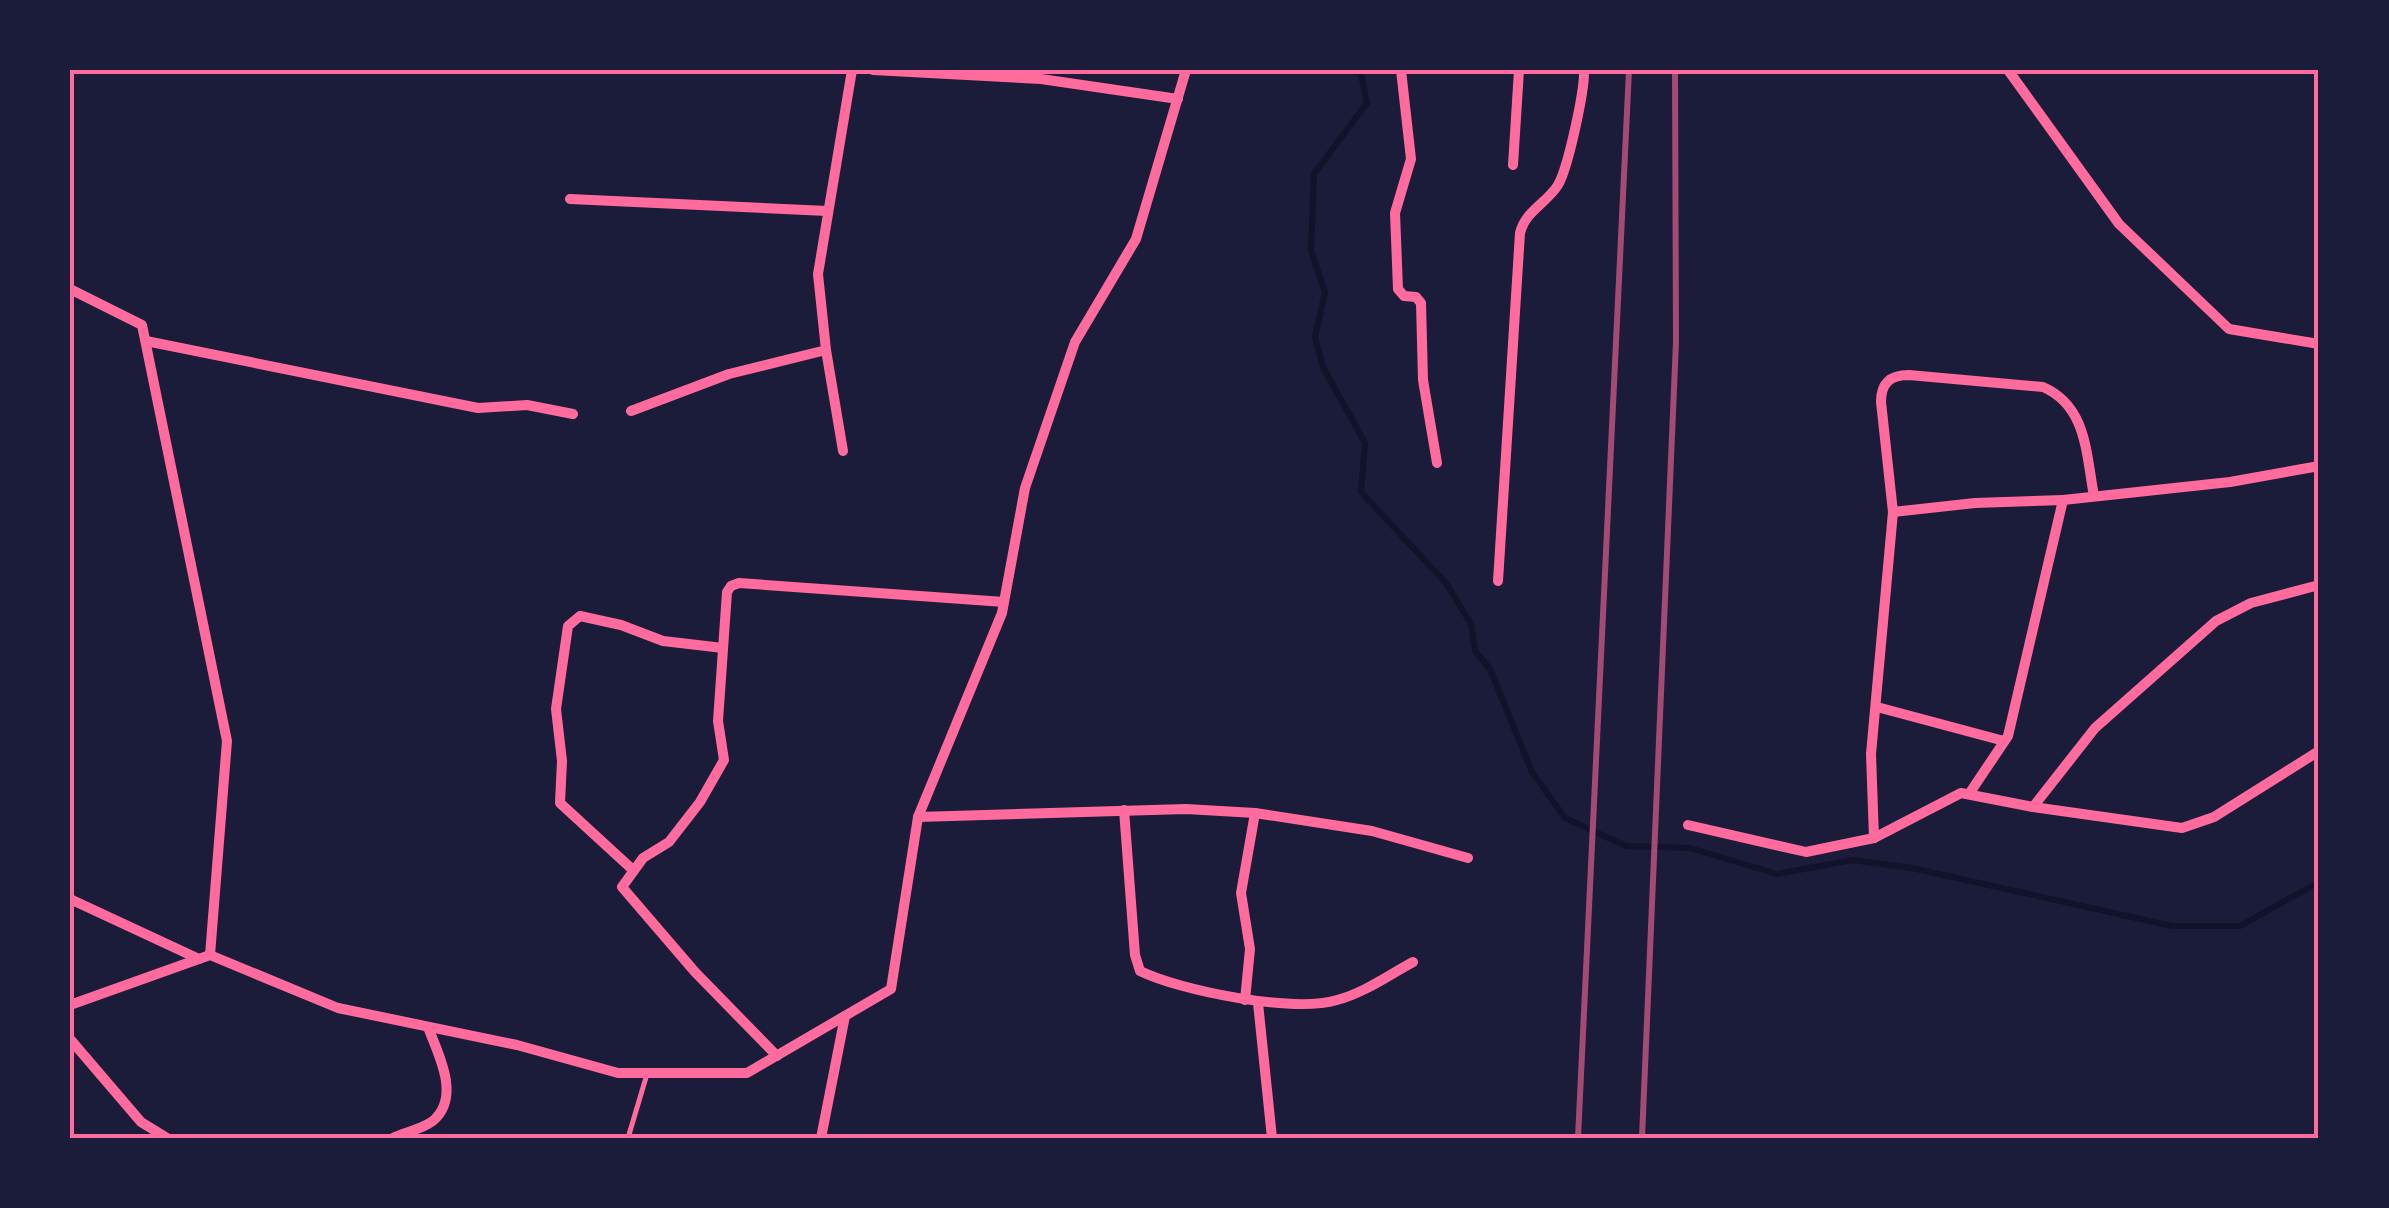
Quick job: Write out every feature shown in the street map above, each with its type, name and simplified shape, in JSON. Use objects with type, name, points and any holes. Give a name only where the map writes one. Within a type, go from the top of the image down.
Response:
[{"type":"street","points":[[843,451],[818,274],[852,70]]},
{"type":"street","points":[[873,70],[1041,79],[1178,100]]},
{"type":"street","points":[[70,899],[204,957],[338,1008],[517,1045],[618,1072],[747,1073],[891,989],[918,817],[1004,602],[1025,488],[1075,342],[1136,239],[1186,70]]},
{"type":"street","points":[[1402,70],[1411,159],[1395,213],[1398,289],[1421,303],[1422,380],[1437,462]]},
{"type":"street","points":[[1513,165],[1518,70]]},
{"type":"street","points":[[1498,581],[1520,233],[1526,216],[1560,181],[1584,70]]},
{"type":"street","points":[[2008,70],[2118,224],[2230,329],[2319,344]]},
{"type":"street","points":[[570,199],[827,211]]},
{"type":"street","points":[[72,287],[142,326],[227,741],[204,957]]},
{"type":"street","points":[[146,341],[478,408],[527,406],[573,414]]},
{"type":"street","points":[[631,411],[730,374],[826,350]]},
{"type":"street","points":[[1874,838],[1871,754],[1893,512],[1881,391],[1887,381],[1897,375],[2043,387],[2061,395],[2081,426],[2094,496]]},
{"type":"street","points":[[1893,512],[1975,503],[2062,500],[2230,482],[2319,466]]},
{"type":"street","points":[[1970,794],[2004,742],[2062,500]]},
{"type":"street","points":[[777,1056],[694,972],[624,891],[623,883],[643,858],[670,842],[700,802],[724,760],[718,721],[725,599],[731,586],[738,583],[1004,602]]},
{"type":"street","points":[[2033,808],[2094,728],[2216,621],[2251,603],[2319,585]]},
{"type":"street","points":[[633,870],[563,809],[560,802],[562,760],[556,709],[568,626],[580,616],[621,624],[663,641],[723,648]]},
{"type":"street","points":[[1877,707],[2004,742]]},
{"type":"street","points":[[1688,825],[1806,852],[1874,838],[1955,795],[1970,794],[2033,808],[2182,828],[2214,818],[2319,751]]},
{"type":"street","points":[[918,817],[1124,810],[1255,813],[1372,831],[1468,858]]},
{"type":"street","points":[[1124,810],[1136,963],[1140,971],[1246,1000],[1312,1004],[1334,1001],[1413,962]]},
{"type":"street","points":[[1246,1000],[1250,949],[1241,893],[1255,813]]},
{"type":"street","points":[[70,1005],[204,957]]},
{"type":"street","points":[[1258,1002],[1272,1138]]},
{"type":"street","points":[[821,1138],[845,1016]]},
{"type":"street","points":[[392,1138],[431,1122],[440,1112],[446,1082],[428,1027]]},
{"type":"street","points":[[70,1039],[141,1122],[167,1138]]},
{"type":"lane","points":[[628,1138],[647,1072]]},
{"type":"waterway","points":[[1352,70],[1361,74],[1367,103],[1314,174],[1311,251],[1325,292],[1315,337],[1323,367],[1365,443],[1361,492],[1446,583],[1471,624],[1475,651],[1490,669],[1532,772],[1565,818],[1626,846],[1690,848],[1777,874],[1852,860],[1912,868],[2172,926],[2240,926],[2319,882]]},
{"type":"railway","points":[[1578,1138],[1629,70]]},
{"type":"railway","points":[[1642,1138],[1676,342],[1675,70]]}]
